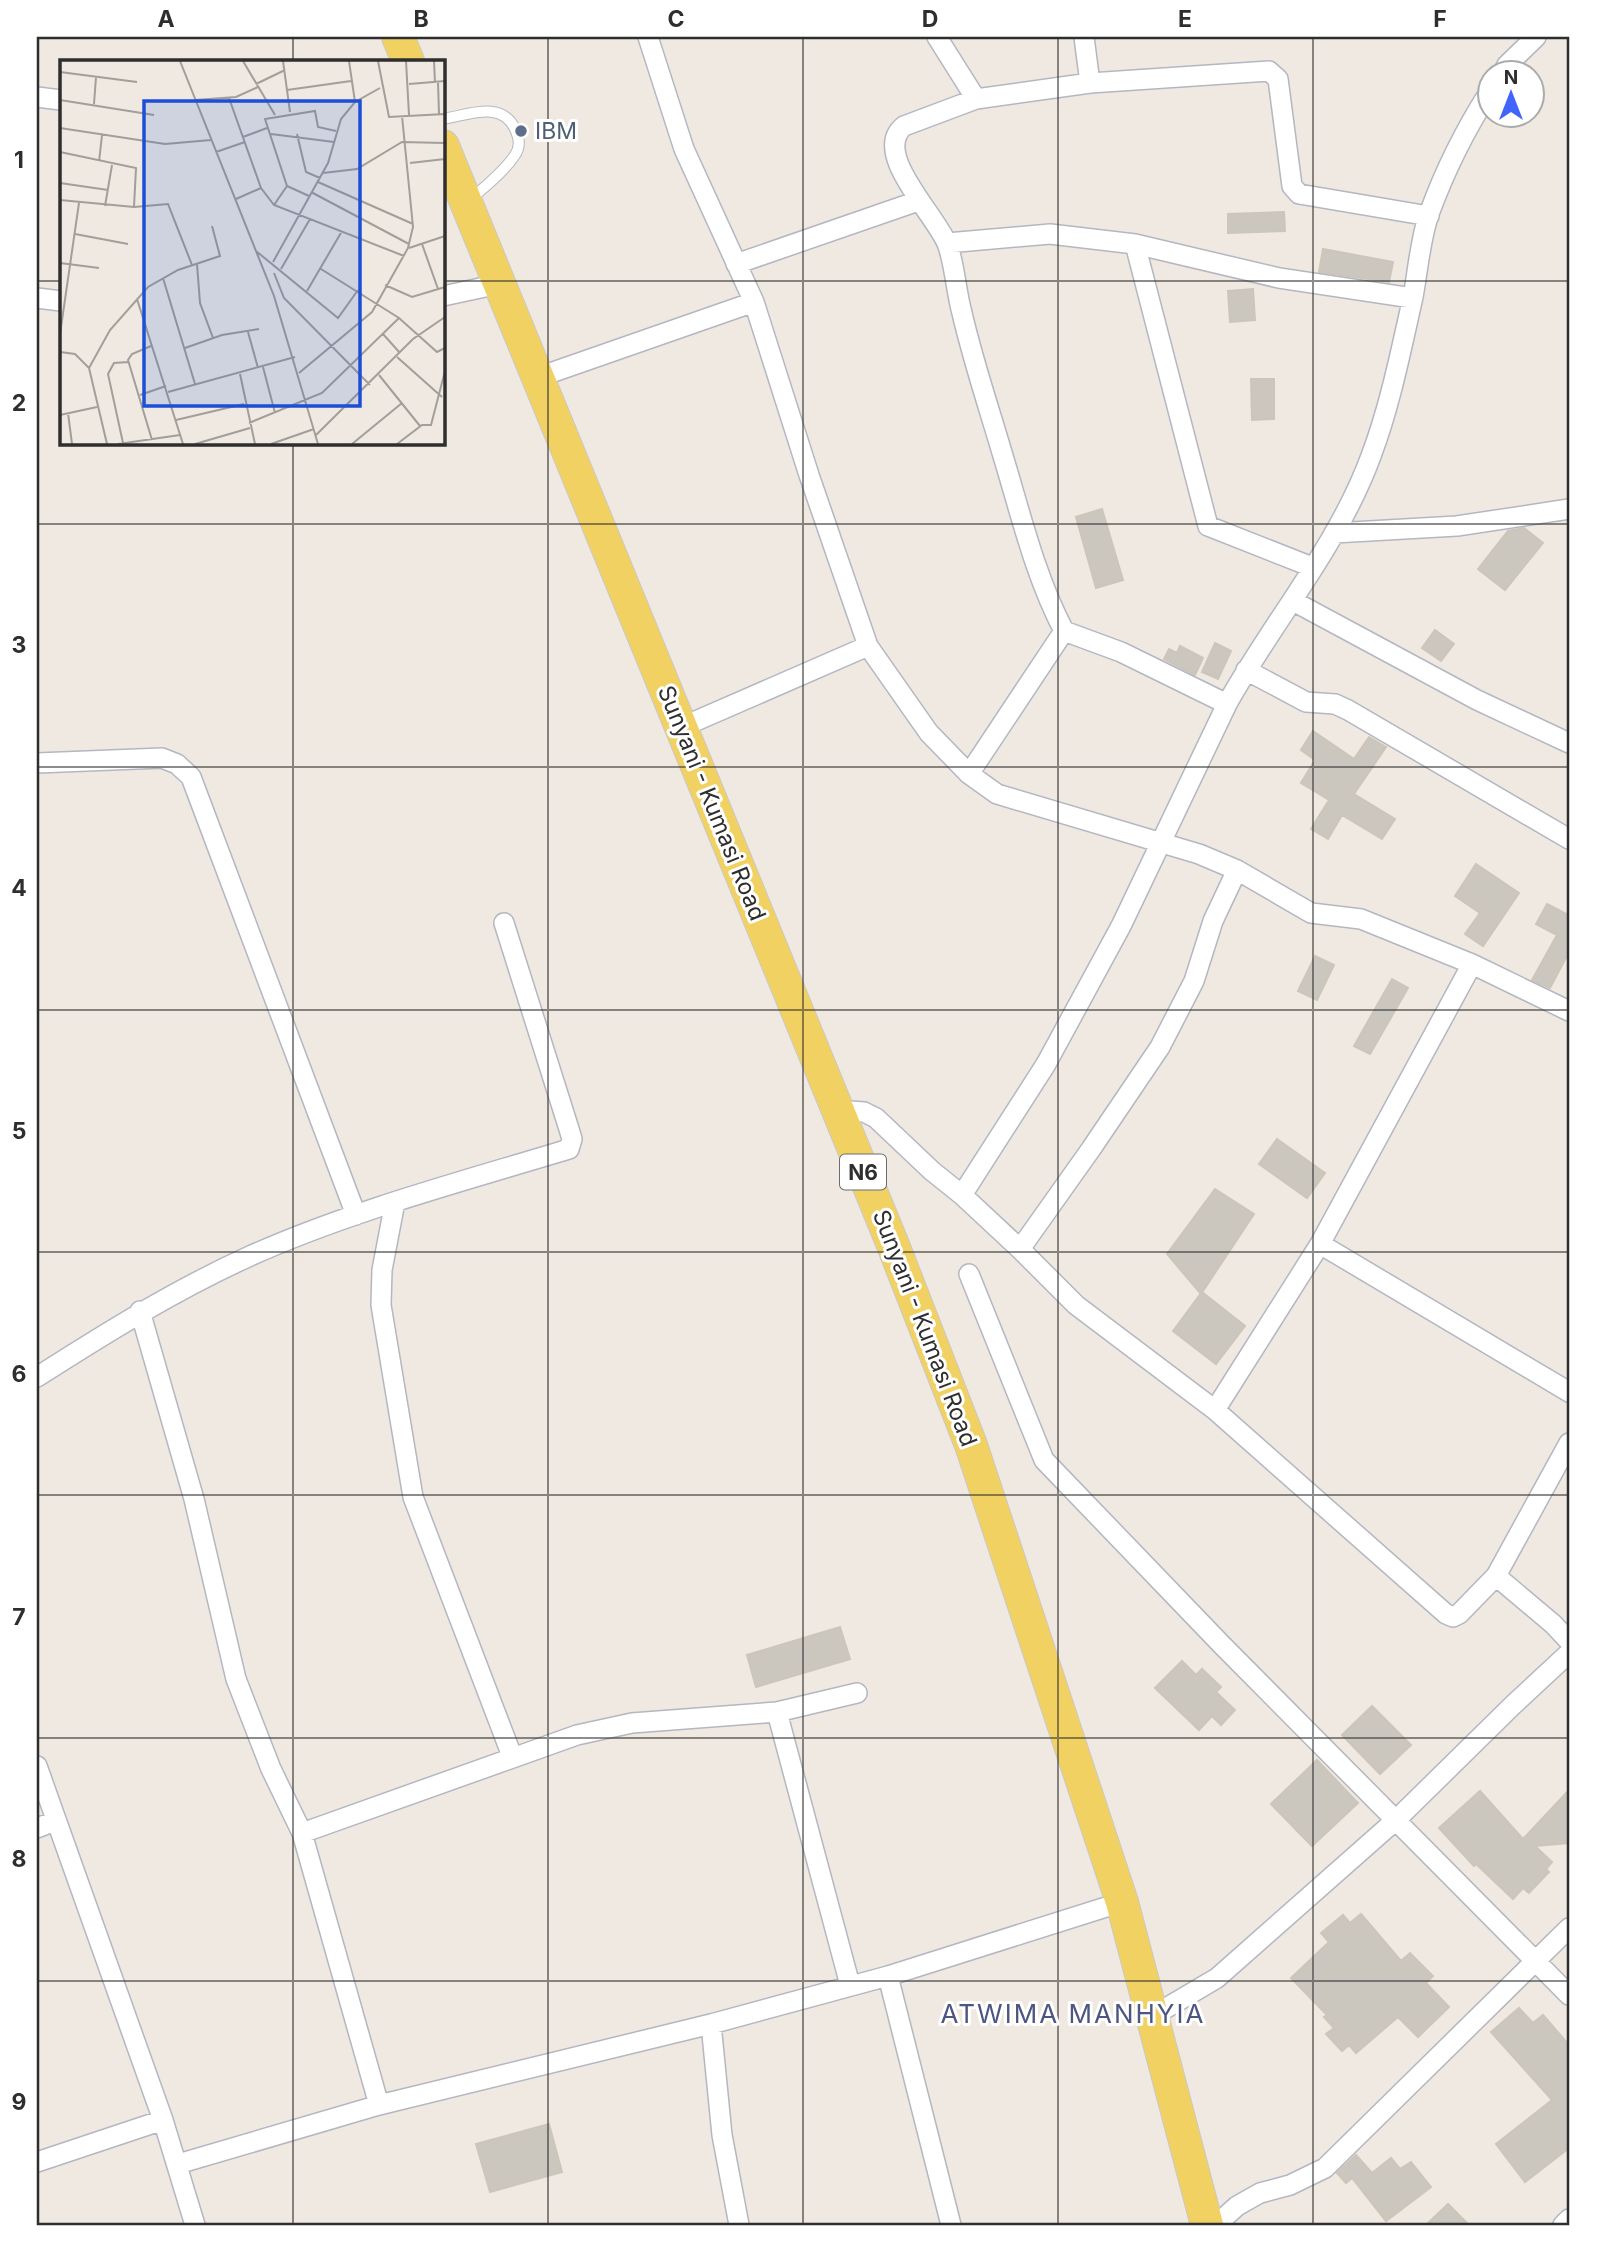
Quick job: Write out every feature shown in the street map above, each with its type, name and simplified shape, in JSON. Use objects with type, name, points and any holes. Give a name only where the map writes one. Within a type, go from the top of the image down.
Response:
[{"type":"main road","points":[[398,37],[408,60]]},
{"type":"main road","name":"Sunyani - Kumasi Road","points":[[444,149],[893,1245],[971,1445],[1122,1902],[1207,2225]]},
{"type":"street","points":[[648,37],[684,149],[754,302],[809,475],[868,646],[929,733],[969,774],[997,794],[1199,854],[1237,870],[1311,913],[1361,919],[1472,964],[1569,1012]]},
{"type":"street","points":[[937,37],[976,99]]},
{"type":"street","points":[[1084,37],[1090,83]]},
{"type":"street","points":[[1512,60],[1536,37]]},
{"type":"street","points":[[1227,704],[1121,652],[1064,631],[1038,572],[962,314],[947,243],[918,201],[895,154],[894,140],[897,131],[916,121],[976,99],[1090,83],[1269,71],[1279,79],[1294,191],[1429,216]]},
{"type":"street","points":[[37,97],[60,100]]},
{"type":"street","points":[[962,1195],[1046,1064],[1163,843],[1245,670],[1293,601],[1334,533],[1370,458],[1384,415],[1429,216],[1463,133],[1476,113]]},
{"type":"street","points":[[736,264],[918,201]]},
{"type":"street","points":[[947,243],[1050,234],[1135,244],[1279,278],[1412,298]]},
{"type":"street","points":[[1135,244],[1208,526],[1312,567]]},
{"type":"street","points":[[444,296],[499,284]]},
{"type":"street","points":[[37,298],[60,301]]},
{"type":"street","points":[[536,378],[754,302]]},
{"type":"street","points":[[1334,533],[1457,526],[1569,509]]},
{"type":"street","points":[[1293,601],[1477,700],[1569,743]]},
{"type":"street","points":[[969,774],[1064,631]]},
{"type":"street","points":[[682,727],[868,646]]},
{"type":"street","points":[[1245,670],[1306,702],[1335,705],[1348,710],[1569,839]]},
{"type":"street","points":[[37,764],[162,758],[177,764],[191,777],[356,1215]]},
{"type":"street","points":[[1020,1249],[1160,1046],[1194,981],[1213,921],[1237,870]]},
{"type":"street","points":[[37,1377],[140,1311],[251,1255],[395,1202],[569,1149],[572,1139],[504,923]]},
{"type":"street","points":[[1215,1410],[1320,1244],[1472,964]]},
{"type":"street","points":[[837,1110],[864,1112],[876,1118],[1020,1249],[1076,1305],[1215,1410],[1446,1614],[1453,1617],[1459,1614],[1496,1576],[1569,1443]]},
{"type":"street","points":[[395,1202],[382,1270],[381,1305],[413,1497],[512,1756]]},
{"type":"street","points":[[1320,1244],[1569,1392]]},
{"type":"street","points":[[969,1274],[1044,1460],[1230,1653],[1569,1995]]},
{"type":"street","points":[[140,1311],[194,1499],[236,1679],[271,1769],[302,1833],[379,2105]]},
{"type":"street","points":[[1496,1576],[1569,1641]]},
{"type":"street","points":[[1151,2017],[1217,1978],[1397,1819],[1569,1653]]},
{"type":"street","points":[[302,1833],[577,1735],[632,1723],[777,1712],[857,1693]]},
{"type":"street","points":[[777,1712],[850,1985]]},
{"type":"street","points":[[37,1766],[46,1825],[163,2120],[195,2225]]},
{"type":"street","points":[[178,2164],[379,2105],[711,2024],[888,1976],[1122,1902]]},
{"type":"street","points":[[1216,2225],[1237,2206],[1260,2193],[1290,2185],[1325,2168],[1569,1928]]},
{"type":"street","points":[[888,1976],[951,2225]]},
{"type":"street","points":[[711,2024],[722,2135],[739,2225]]},
{"type":"street","points":[[37,2162],[163,2120]]},
{"type":"street","points":[[1563,2225],[1569,2219]]},
{"type":"lane","points":[[444,120],[480,112],[501,113],[510,119],[520,140],[517,153],[466,205]]},
{"type":"building","points":[[1284,212],[1285,231],[1228,233],[1228,214]]},
{"type":"building","points":[[1323,249],[1393,262],[1389,282],[1319,272]]},
{"type":"building","points":[[1253,289],[1255,320],[1230,322],[1228,291]]},
{"type":"building","points":[[1251,379],[1274,379],[1274,419],[1252,420]]},
{"type":"building","points":[[1102,509],[1123,580],[1096,588],[1076,517]]},
{"type":"building","points":[[1524,528],[1543,543],[1505,590],[1478,569],[1508,531]]},
{"type":"building","points":[[1435,630],[1454,644],[1441,661],[1422,648]]},
{"type":"building","points":[[1215,643],[1231,651],[1218,679],[1202,672]]},
{"type":"building","points":[[1180,646],[1203,658],[1195,675],[1164,659],[1169,649],[1177,653]]},
{"type":"building","points":[[1313,731],[1354,759],[1369,737],[1386,747],[1354,794],[1395,819],[1382,839],[1342,815],[1328,839],[1311,829],[1329,800],[1301,783],[1315,760],[1301,750]]},
{"type":"building","points":[[1476,864],[1519,893],[1483,946],[1465,934],[1480,913],[1455,896]]},
{"type":"building","points":[[1547,904],[1568,915],[1569,912],[1569,952],[1550,988],[1532,980],[1557,935],[1536,924]]},
{"type":"building","points":[[1315,956],[1334,965],[1317,1000],[1298,991]]},
{"type":"building","points":[[1392,979],[1408,988],[1370,1054],[1354,1046]]},
{"type":"building","points":[[1277,1139],[1325,1173],[1307,1198],[1259,1164]]},
{"type":"building","points":[[1215,1189],[1254,1214],[1201,1294],[1167,1254]]},
{"type":"building","points":[[1202,1292],[1245,1326],[1216,1364],[1173,1331]]},
{"type":"building","points":[[840,1627],[850,1659],[756,1687],[747,1655]]},
{"type":"building","points":[[1182,1661],[1196,1675],[1202,1669],[1221,1687],[1216,1692],[1235,1710],[1221,1725],[1212,1716],[1199,1730],[1155,1688]]},
{"type":"building","points":[[1372,1706],[1411,1745],[1380,1774],[1342,1735]]},
{"type":"building","points":[[1317,1760],[1358,1803],[1312,1846],[1271,1804]]},
{"type":"building","points":[[1569,1790],[1569,1843],[1535,1846],[1552,1862],[1546,1869],[1549,1872],[1529,1893],[1523,1888],[1513,1899],[1476,1864],[1474,1866],[1439,1828],[1480,1791],[1523,1839]]},
{"type":"building","points":[[1361,1914],[1401,1961],[1410,1953],[1433,1976],[1426,1983],[1449,2007],[1418,2037],[1398,2017],[1356,2053],[1349,2045],[1342,2051],[1326,2034],[1334,2028],[1324,2017],[1327,2015],[1291,1978],[1329,1942],[1321,1933],[1343,1915],[1350,1923]]},
{"type":"building","points":[[1519,2008],[1533,2023],[1543,2015],[1569,2045],[1569,2148],[1525,2182],[1496,2144],[1552,2100],[1491,2032]]},
{"type":"building","points":[[549,2124],[562,2172],[490,2192],[476,2144]]},
{"type":"building","points":[[1356,2155],[1372,2173],[1391,2158],[1400,2169],[1411,2162],[1431,2187],[1386,2221],[1352,2178],[1346,2183],[1337,2173]]},
{"type":"building","points":[[1448,2204],[1469,2225],[1426,2225]]},
{"type":"place","name":"IBM","points":[[521,131]]},
{"type":"district","name":"ATWIMA MANHYIA","points":[[1073,2013]]}]
